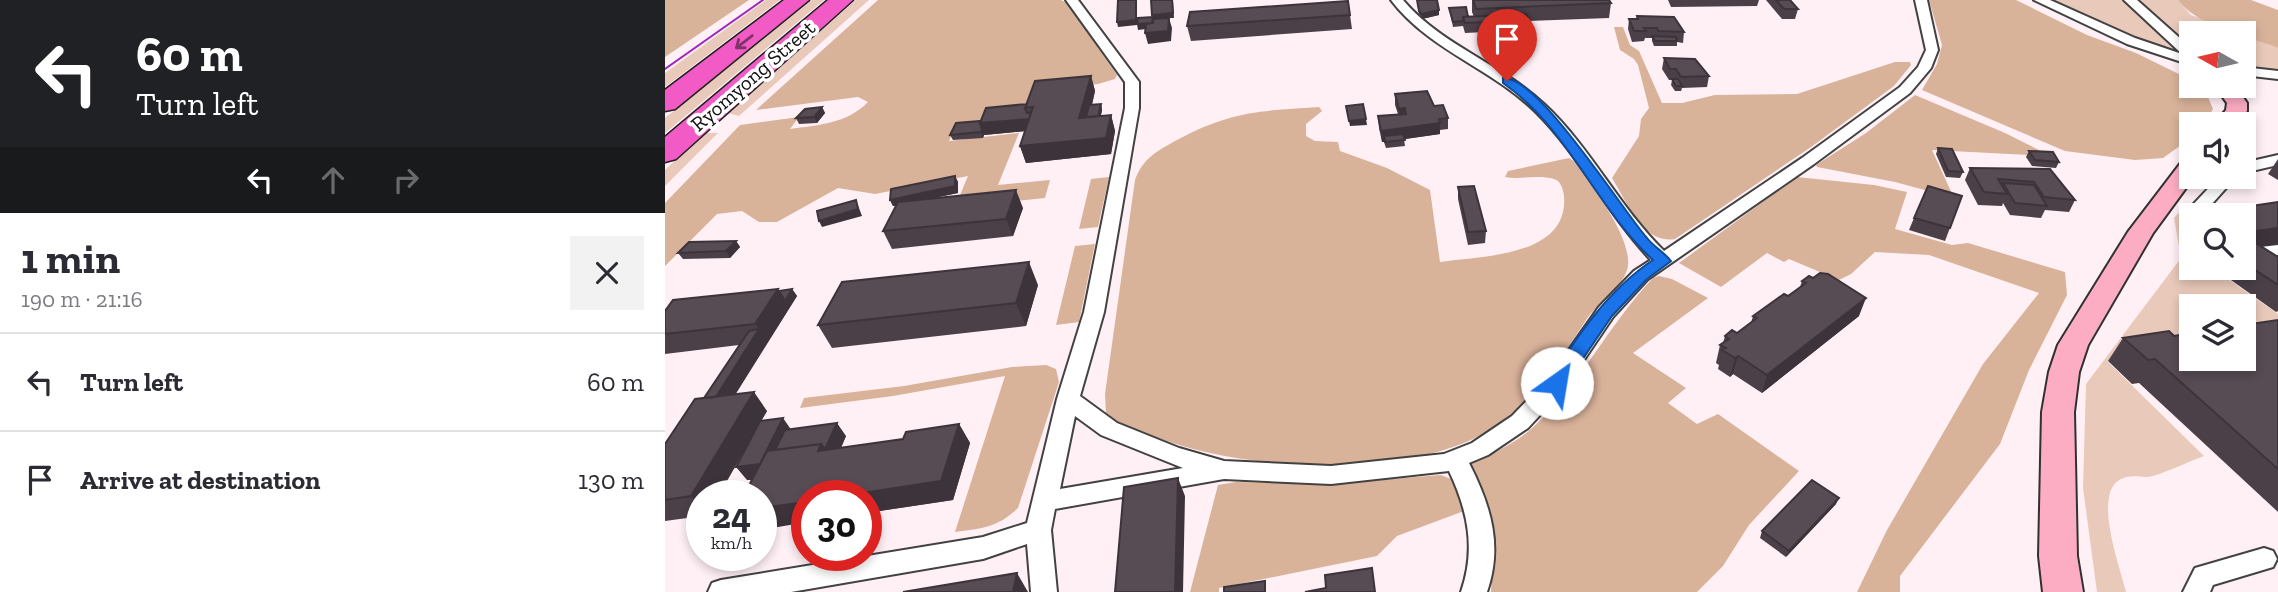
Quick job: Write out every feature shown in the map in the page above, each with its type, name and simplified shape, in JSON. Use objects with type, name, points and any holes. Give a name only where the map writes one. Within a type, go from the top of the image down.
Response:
[{"type":"highway","name":"Ryomyong Street","points":[[665,103],[798,0]]},
{"type":"highway","name":"Ryomyong Street","points":[[665,153],[718,104],[842,0]]},
{"type":"street","points":[[1044,592],[1038,530],[1068,399],[1094,312],[1124,162],[1132,95],[1132,82],[1072,0]]},
{"type":"street","points":[[1397,0],[1413,19],[1434,37],[1523,92],[1577,151],[1642,242],[1663,261]]},
{"type":"street","points":[[1045,501],[1224,470],[1331,475],[1423,466],[1479,450],[1520,422],[1557,383],[1606,312],[1641,275],[1819,153],[1905,90],[1924,68],[1932,50],[1921,0]]},
{"type":"street","points":[[2040,0],[2131,41],[2179,57]]},
{"type":"street","points":[[2130,0],[2179,44]]},
{"type":"street","points":[[2256,72],[2278,75]]},
{"type":"street","points":[[2256,165],[2278,160]]},
{"type":"street","points":[[2063,592],[2058,556],[2058,412],[2064,372],[2073,345],[2141,232],[2179,181]]},
{"type":"street","points":[[2204,203],[2217,189]]},
{"type":"street","points":[[2256,253],[2278,250]]},
{"type":"street","points":[[2256,264],[2266,271]]},
{"type":"street","points":[[1068,399],[1109,429],[1174,456],[1224,470]]},
{"type":"street","points":[[1455,459],[1470,488],[1481,520],[1485,554],[1481,576],[1474,592]]},
{"type":"street","points":[[721,592],[983,548],[1038,530]]},
{"type":"street","points":[[2196,592],[2204,576],[2264,559]]},
{"type":"shaded area","points":[[665,0],[749,0],[665,57]]},
{"type":"shaded area","points":[[766,0],[780,0],[665,87],[665,73]]},
{"type":"shaded area","points":[[812,0],[824,0],[665,133],[665,118]]},
{"type":"shaded area","points":[[856,0],[869,0],[739,116],[728,113]]},
{"type":"shaded area","points":[[878,0],[1061,0],[1067,3],[1117,75],[1115,79],[1098,84],[1036,90],[1026,114],[985,125],[955,128],[949,141],[1019,133],[998,185],[1050,180],[1045,198],[955,207],[968,176],[875,194],[838,188],[777,222],[759,222],[742,211],[717,214],[665,266],[665,203],[740,125],[799,117],[790,129],[821,124],[851,115],[868,102],[858,97],[756,110]]},
{"type":"shaded area","points":[[1929,0],[2016,0],[2087,35],[2136,53],[2179,74],[2179,98],[2208,98],[2213,109],[2211,112],[2179,112],[2179,147],[2163,158],[2135,160],[2065,151],[1922,90],[1937,64],[1942,45]]},
{"type":"shaded area","points":[[2048,0],[2123,0],[2173,49],[2125,36]]},
{"type":"shaded area","points":[[2137,0],[2178,0],[2191,15],[2208,21],[2179,21],[2179,38]]},
{"type":"shaded area","points":[[2178,0],[2251,0],[2278,10],[2278,48],[2256,40],[2256,21],[2205,21]]},
{"type":"shaded area","points":[[1614,27],[1623,27],[1630,45],[1639,51],[1662,103],[1682,103],[1715,95],[1797,94],[1895,62],[1910,62],[1911,65],[1894,86],[1811,147],[1675,239],[1664,239],[1645,229],[1637,220],[1612,178],[1639,136],[1641,119],[1649,108],[1638,65],[1620,50]]},
{"type":"shaded area","points":[[2256,39],[2278,48],[2278,72],[2256,69]]},
{"type":"shaded area","points":[[1915,95],[2005,133],[2051,156],[1932,150],[1954,198],[1895,182],[1817,167],[1816,165],[1866,133]]},
{"type":"shaded area","points":[[1319,107],[1322,111],[1306,124],[1306,136],[1315,141],[1338,142],[1340,151],[1387,168],[1430,190],[1440,262],[1519,250],[1538,242],[1553,231],[1562,216],[1564,196],[1558,182],[1542,177],[1505,177],[1508,171],[1569,158],[1577,163],[1624,240],[1628,266],[1626,273],[1524,402],[1493,428],[1440,451],[1401,460],[1358,464],[1270,462],[1188,448],[1140,432],[1117,421],[1106,413],[1105,394],[1135,180],[1142,166],[1163,148],[1214,123],[1246,114]]},
{"type":"shaded area","points":[[703,133],[718,133],[665,186],[665,170]]},
{"type":"shaded area","points":[[1109,177],[1098,227],[1079,229],[1091,179]]},
{"type":"shaded area","points":[[1797,177],[1874,185],[1907,192],[1895,229],[1952,245],[1968,243],[2065,272],[2067,295],[2029,370],[2000,444],[1900,576],[1900,592],[1857,592],[1887,530],[1983,364],[2039,293],[1929,255],[1875,252],[1851,274],[1839,280],[1789,259],[1784,262],[1767,253],[1721,287],[1679,263]]},
{"type":"shaded area","points":[[2179,212],[2179,247],[2174,218]]},
{"type":"shaded area","points":[[1095,244],[1079,322],[1056,325],[1075,246]]},
{"type":"shaded area","points":[[2179,261],[2179,280],[2229,280],[2249,294],[2179,294],[2179,353],[2153,353],[2107,361],[2204,456],[2153,476],[2125,477],[2113,487],[2109,499],[2110,531],[2126,592],[2097,592],[2083,488],[2086,384]]},
{"type":"shaded area","points":[[1659,276],[1672,279],[1708,298],[1633,353],[1686,388],[1668,403],[1697,424],[1718,414],[1799,471],[1749,525],[1723,566],[1697,592],[1491,592],[1494,526],[1469,464],[1517,440],[1531,429],[1564,394],[1637,296],[1653,278]]},
{"type":"shaded area","points":[[2256,299],[2278,314],[2278,338],[2256,342]]},
{"type":"shaded area","points":[[1046,365],[1056,369],[1059,382],[1018,508],[996,523],[974,529],[955,532],[1005,376],[893,396],[800,408],[804,398],[904,386],[1012,367]]},
{"type":"shaded area","points":[[1441,475],[1456,481],[1464,511],[1397,536],[1377,556],[1219,588],[1219,592],[1190,592],[1218,485],[1236,482],[1329,484]]},
{"type":"building","points":[[1118,0],[1136,0],[1136,20],[1117,22]]},
{"type":"building","points":[[1151,0],[1172,0],[1173,13],[1152,15]]},
{"type":"building","points":[[1417,0],[1437,0],[1439,10],[1422,14]]},
{"type":"building","points":[[1473,0],[1609,0],[1611,3],[1476,9]]},
{"type":"building","points":[[1776,0],[1790,0],[1798,9],[1784,9]]},
{"type":"building","points":[[1348,1],[1350,15],[1187,26],[1190,12]]},
{"type":"building","points":[[1466,7],[1468,17],[1463,17],[1463,21],[1453,22],[1449,8]]},
{"type":"building","points":[[1526,14],[1529,20],[1465,23],[1463,17]]},
{"type":"building","points":[[1637,16],[1674,17],[1684,32],[1658,31],[1657,28],[1634,31],[1629,19],[1638,19]]},
{"type":"building","points":[[1153,17],[1152,23],[1137,24],[1138,18]]},
{"type":"building","points":[[1169,18],[1168,31],[1145,33],[1146,24],[1153,23],[1153,19]]},
{"type":"building","points":[[1652,36],[1676,37],[1677,41],[1655,41]]},
{"type":"building","points":[[1664,58],[1695,59],[1709,76],[1681,77],[1676,69],[1670,69]]},
{"type":"building","points":[[1091,76],[1079,118],[1111,115],[1106,138],[1020,146],[1033,107],[1025,108],[1035,81]]},
{"type":"building","points":[[1672,79],[1678,79],[1682,86],[1676,86]]},
{"type":"building","points":[[1427,91],[1434,106],[1443,105],[1448,118],[1439,119],[1440,123],[1381,131],[1378,116],[1406,114],[1405,108],[1399,109],[1395,94]]},
{"type":"building","points":[[1027,104],[1027,113],[1031,112],[1029,119],[980,123],[986,108]]},
{"type":"building","points":[[1101,104],[1098,116],[1086,117],[1089,105]]},
{"type":"building","points":[[1363,104],[1366,119],[1349,121],[1346,106]]},
{"type":"building","points":[[822,107],[814,117],[796,118],[805,109]]},
{"type":"building","points":[[981,121],[981,132],[950,135],[956,123]]},
{"type":"building","points":[[1403,134],[1405,140],[1385,142],[1384,136]]},
{"type":"building","points":[[1938,148],[1952,149],[1963,172],[1948,171]]},
{"type":"building","points":[[2029,151],[2053,152],[2059,162],[2035,160]]},
{"type":"building","points":[[1970,168],[2050,169],[2075,200],[2044,197],[2034,182],[1998,179],[2007,194],[1984,192]]},
{"type":"building","points":[[955,176],[955,186],[890,200],[891,189]]},
{"type":"building","points":[[2003,183],[2034,185],[2047,206],[2015,203]]},
{"type":"building","points":[[1474,186],[1486,231],[1468,232],[1458,187]]},
{"type":"building","points":[[1928,186],[1962,196],[1950,228],[1914,218]]},
{"type":"building","points":[[1016,190],[1006,219],[883,231],[898,202]]},
{"type":"building","points":[[856,200],[858,209],[819,221],[817,211]]},
{"type":"building","points":[[2278,202],[2278,228],[2256,231],[2256,205]]},
{"type":"building","points":[[736,241],[726,251],[678,253],[689,242]]},
{"type":"building","points":[[2256,243],[2278,257],[2278,285],[2256,271]]},
{"type":"building","points":[[1029,262],[1016,303],[818,325],[842,282]]},
{"type":"building","points":[[1820,273],[1828,274],[1866,298],[1767,375],[1738,356],[1735,358],[1722,350],[1726,348],[1720,345],[1729,339],[1725,336],[1732,330],[1737,333],[1757,318],[1753,316],[1784,294],[1788,296],[1806,283],[1802,281],[1809,276],[1813,278]]},
{"type":"building","points":[[778,289],[755,324],[665,334],[665,311],[673,300]]},
{"type":"building","points":[[792,289],[785,301],[779,291]]},
{"type":"building","points":[[2278,320],[2278,469],[2155,359],[2148,360],[2123,338],[2169,331],[2174,336],[2179,335],[2179,371],[2256,371],[2256,323]]},
{"type":"building","points":[[759,329],[716,397],[704,398],[749,331]]},
{"type":"building","points":[[754,392],[701,480],[686,480],[686,497],[665,500],[665,444],[695,399]]},
{"type":"building","points":[[783,418],[760,464],[736,467],[760,421]]},
{"type":"building","points":[[837,423],[825,449],[821,444],[775,450],[785,430]]},
{"type":"building","points":[[959,424],[941,481],[882,490],[882,480],[791,480],[791,504],[777,506],[777,480],[752,480],[767,451],[821,444],[818,451],[903,439],[906,432]]},
{"type":"building","points":[[1178,478],[1175,592],[1115,592],[1124,487]]},
{"type":"building","points":[[1812,480],[1839,498],[1789,551],[1762,531]]},
{"type":"building","points":[[1372,568],[1375,592],[1305,592],[1326,588],[1325,575]]},
{"type":"building","points":[[1017,573],[1013,592],[903,592]]},
{"type":"building","points":[[1265,581],[1265,592],[1224,592],[1224,587]]},
{"type":"tram line","points":[[665,69],[763,0]]},
{"type":"route","points":[[1507,81],[1523,92],[1543,112],[1577,151],[1642,242],[1663,261],[1641,275],[1606,312],[1557,383]]}]
